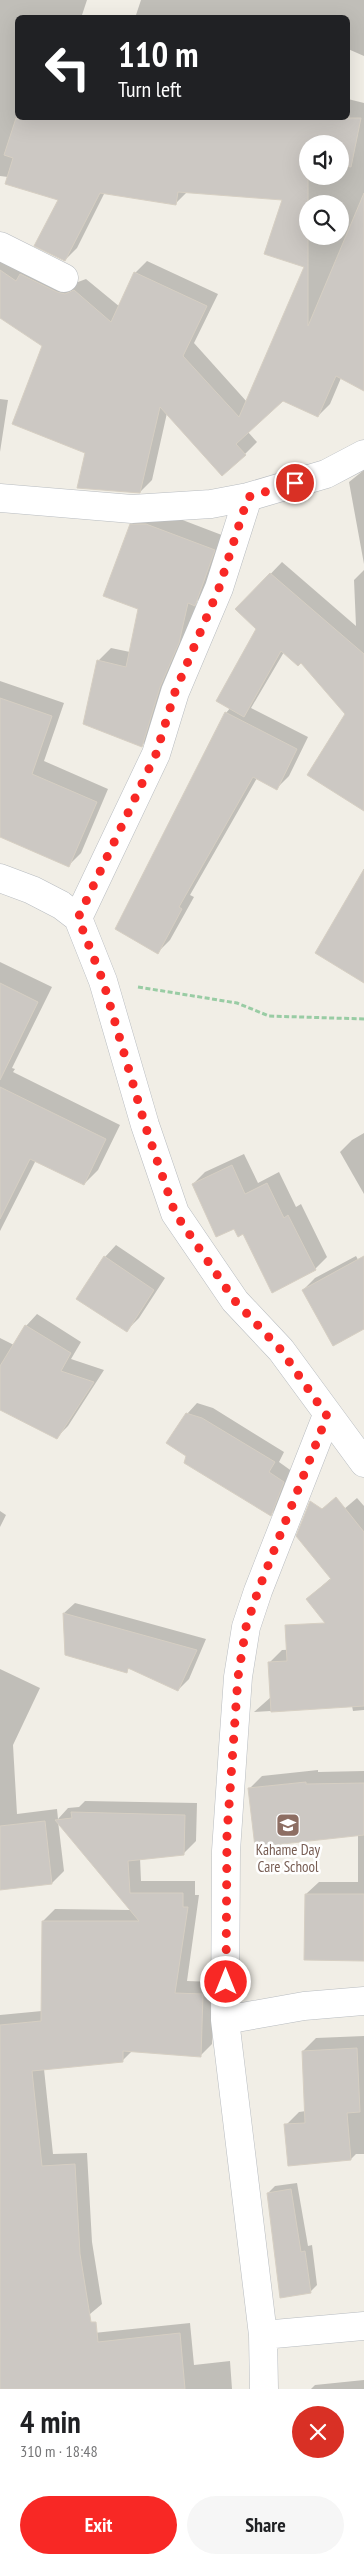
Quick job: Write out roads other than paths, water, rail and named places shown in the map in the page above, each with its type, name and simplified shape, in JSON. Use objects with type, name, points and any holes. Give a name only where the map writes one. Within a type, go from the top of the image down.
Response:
[{"type":"street","points":[[0,246],[64,278]]},
{"type":"street","points":[[0,498],[132,509],[211,504],[248,497],[326,474],[364,454]]},
{"type":"street","points":[[78,918],[156,754],[175,692],[219,588],[248,497]]},
{"type":"street","points":[[0,878],[32,890],[61,905],[78,918],[103,981],[145,1125],[175,1213],[235,1301],[281,1350],[327,1416],[364,1463]]},
{"type":"street","points":[[264,2389],[263,2335],[225,2020],[227,1842],[238,1677],[246,1627],[258,1591],[327,1416]]},
{"type":"street","points":[[225,2020],[304,2006],[364,2001]]},
{"type":"street","points":[[263,2335],[364,2326]]},
{"type":"place","name":"Kahame Day Care School","points":[[288,1825]]}]
